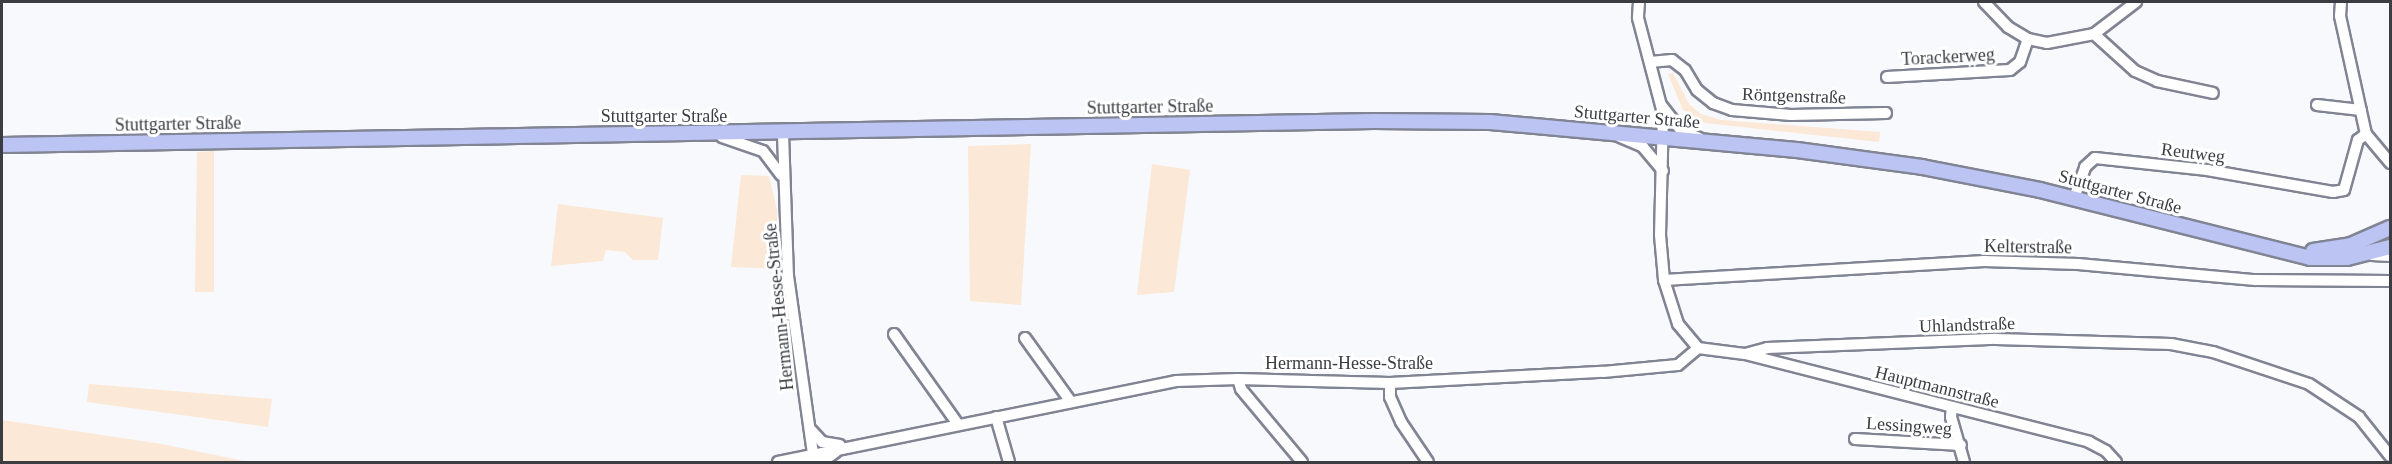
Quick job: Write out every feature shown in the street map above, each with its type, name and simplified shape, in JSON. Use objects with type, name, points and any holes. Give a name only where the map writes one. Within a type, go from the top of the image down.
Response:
[{"type":"main road","name":"Stuttgarter Straße","points":[[2,145],[783,134],[1383,121],[1490,123],[1715,143],[1922,167],[2074,198],[2287,252],[2326,259],[2366,255],[2391,247]]},
{"type":"main road","name":"Stuttgarter Straße","points":[[2287,252],[2345,247],[2391,228]]},
{"type":"street","points":[[1639,2],[1638,18],[1662,106],[1665,138],[1660,235],[1664,280],[1678,324],[1698,348]]},
{"type":"street","points":[[1984,2],[2008,27],[2028,39],[2069,42],[2094,34],[2136,2]]},
{"type":"street","points":[[2341,2],[2340,16],[2366,134],[2391,163]]},
{"type":"street","points":[[2094,34],[2135,71],[2157,81],[2213,93]]},
{"type":"street","name":"Torackerweg","points":[[1887,77],[2010,70],[2020,62],[2028,39]]},
{"type":"street","name":"Röntgenstraße","points":[[1650,62],[1672,60],[1685,70],[1697,90],[1713,103],[1732,110],[1791,115],[1886,113]]},
{"type":"street","points":[[2317,105],[2361,110]]},
{"type":"street","points":[[1662,106],[1681,130],[1715,143]]},
{"type":"street","points":[[1602,132],[1643,147],[1663,171]]},
{"type":"street","name":"Hermann-Hesse-Straße","points":[[703,134],[737,139],[763,150],[778,165],[785,183]]},
{"type":"street","name":"Hermann-Hesse-Straße","points":[[783,134],[788,276],[813,458]]},
{"type":"street","name":"Reutweg","points":[[2074,198],[2085,167],[2095,158],[2207,170],[2333,192],[2344,190],[2358,140],[2366,134]]},
{"type":"street","points":[[2366,255],[2391,256]]},
{"type":"street","name":"Kelterstraße","points":[[1664,280],[1984,261],[2078,264],[2255,280],[2391,281]]},
{"type":"street","points":[[894,334],[957,423]]},
{"type":"street","points":[[1025,338],[1071,402]]},
{"type":"street","name":"Uhlandstraße","points":[[1698,348],[1745,354],[1767,348],[1996,339],[2171,344],[2213,352],[2309,384],[2359,417],[2391,456]]},
{"type":"street","name":"Hermann-Hesse-Straße","points":[[778,462],[813,458],[853,445],[1176,381],[1238,379],[1390,383],[1678,365],[1698,348]]},
{"type":"street","name":"Hauptmannstraße","points":[[1745,354],[2089,442],[2106,451],[2116,462]]},
{"type":"street","points":[[1238,379],[1241,389],[1302,462]]},
{"type":"street","points":[[1390,383],[1390,397],[1401,422],[1428,462]]},
{"type":"street","points":[[1952,408],[1951,417],[1964,462]]},
{"type":"street","points":[[996,417],[1009,462]]},
{"type":"street","points":[[778,462],[801,449],[809,427]]},
{"type":"street","name":"Hermann-Hesse-Straße","points":[[809,427],[822,442],[853,445]]},
{"type":"street","name":"Lessingweg","points":[[1855,439],[1960,446]]},
{"type":"street","points":[[822,462],[853,445]]},
{"type":"street","points":[[778,462],[801,462]]},
{"type":"shaded area","points":[[1673,73],[1689,104],[1701,114],[1721,120],[1880,132],[1879,142],[1705,123],[1683,110],[1668,74]]},
{"type":"shaded area","points":[[1031,144],[1021,305],[970,301],[968,146]]},
{"type":"shaded area","points":[[214,151],[214,292],[195,292],[197,152]]},
{"type":"shaded area","points":[[1152,164],[1190,170],[1174,292],[1137,295]]},
{"type":"shaded area","points":[[741,175],[769,176],[777,210],[780,269],[731,267]]},
{"type":"shaded area","points":[[558,204],[663,218],[658,260],[633,260],[625,252],[606,250],[603,261],[551,266]]},
{"type":"shaded area","points":[[89,384],[272,399],[268,427],[87,402]]},
{"type":"shaded area","points":[[2,420],[162,444],[249,462],[2,462]]}]
